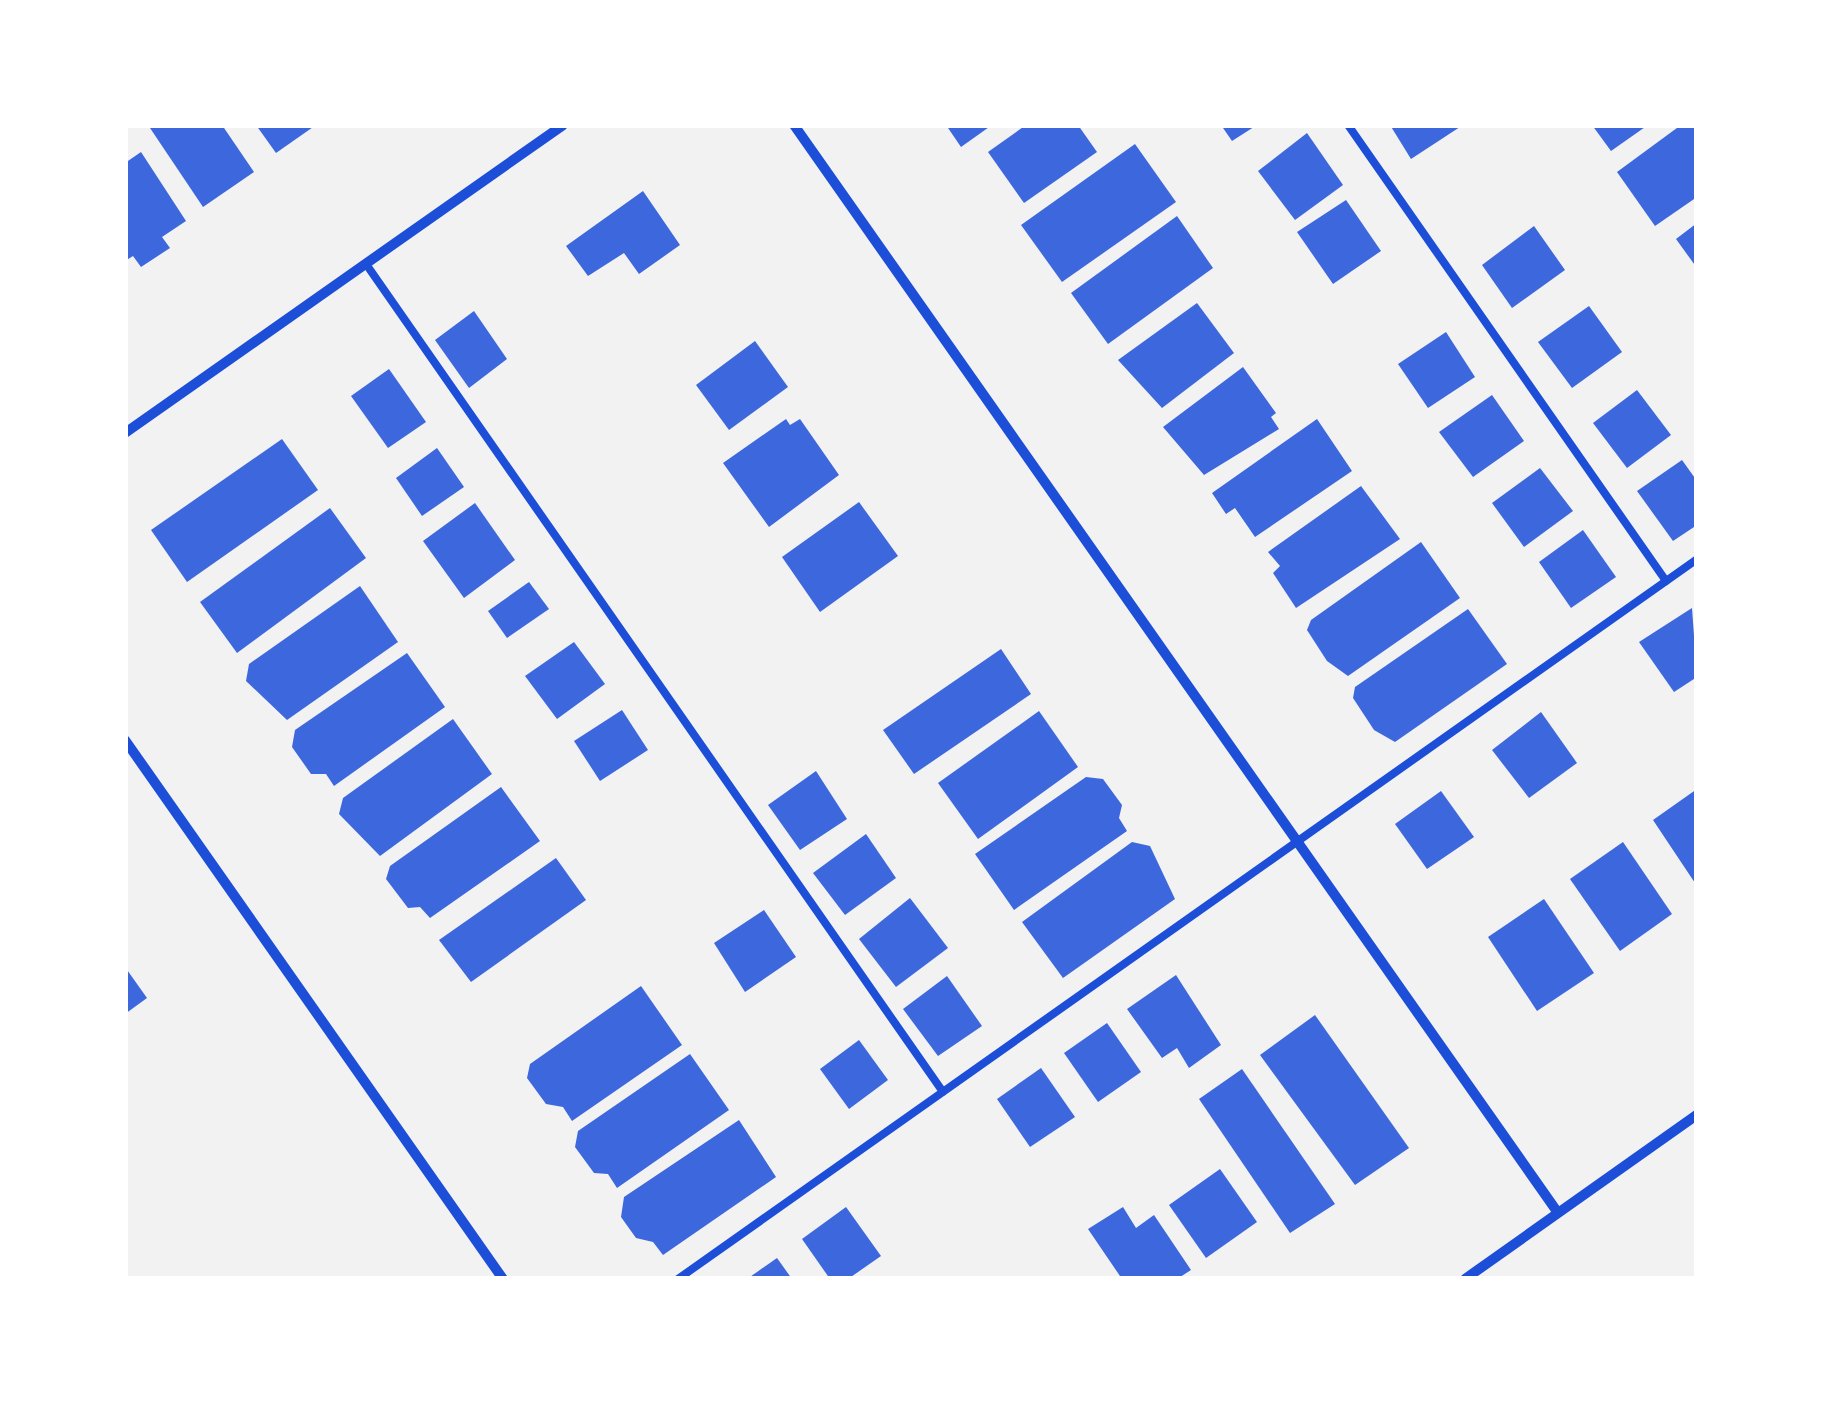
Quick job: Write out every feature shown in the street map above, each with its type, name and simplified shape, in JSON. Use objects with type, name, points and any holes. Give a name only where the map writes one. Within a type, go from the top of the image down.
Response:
[{"type":"street","points":[[125,433],[563,125]]},
{"type":"street","points":[[794,125],[1558,1214]]},
{"type":"street","points":[[125,740],[502,1279]]},
{"type":"street","points":[[1464,1279],[1697,1115]]},
{"type":"lane","points":[[1348,125],[1666,581]]},
{"type":"lane","points":[[366,264],[943,1092]]},
{"type":"lane","points":[[678,1279],[1697,559]]},
{"type":"building","points":[[148,125],[222,125],[254,172],[203,207]]},
{"type":"building","points":[[256,125],[316,125],[276,153]]},
{"type":"building","points":[[946,125],[992,125],[961,147]]},
{"type":"building","points":[[1026,125],[1078,125],[1097,152],[1024,203],[988,152]]},
{"type":"building","points":[[1221,125],[1257,125],[1232,141]]},
{"type":"building","points":[[1390,125],[1463,125],[1411,159]]},
{"type":"building","points":[[1592,125],[1648,125],[1611,151]]},
{"type":"building","points":[[1681,125],[1697,125],[1697,197],[1655,226],[1617,172]]},
{"type":"building","points":[[1307,133],[1343,185],[1295,220],[1258,171]]},
{"type":"building","points":[[1135,144],[1176,202],[1062,282],[1021,225]]},
{"type":"building","points":[[141,152],[186,221],[162,237],[170,248],[141,267],[133,256],[125,261],[125,163]]},
{"type":"building","points":[[643,191],[680,245],[639,274],[624,253],[588,276],[566,246]]},
{"type":"building","points":[[1346,200],[1381,251],[1333,284],[1297,232]]},
{"type":"building","points":[[1177,216],[1213,268],[1108,344],[1071,293]]},
{"type":"building","points":[[1697,223],[1697,268],[1676,239]]},
{"type":"building","points":[[1534,226],[1565,270],[1512,308],[1482,265]]},
{"type":"building","points":[[1197,303],[1234,353],[1162,408],[1118,360]]},
{"type":"building","points":[[1589,306],[1622,352],[1572,388],[1538,342]]},
{"type":"building","points":[[474,311],[507,359],[469,388],[435,340]]},
{"type":"building","points":[[1446,332],[1475,377],[1428,408],[1398,364]]},
{"type":"building","points":[[755,341],[788,387],[729,430],[696,385]]},
{"type":"building","points":[[1243,367],[1276,413],[1271,417],[1279,429],[1204,475],[1163,427]]},
{"type":"building","points":[[389,369],[426,422],[388,448],[351,396]]},
{"type":"building","points":[[1637,390],[1671,435],[1627,468],[1593,423]]},
{"type":"building","points":[[1492,395],[1524,441],[1473,477],[1439,432]]},
{"type":"building","points":[[786,419],[790,425],[800,419],[839,475],[769,527],[723,463]]},
{"type":"building","points":[[1317,419],[1352,471],[1255,537],[1235,508],[1226,514],[1212,493]]},
{"type":"building","points":[[282,439],[318,490],[187,582],[151,530]]},
{"type":"building","points":[[437,448],[464,487],[422,516],[396,478]]},
{"type":"building","points":[[1682,460],[1697,481],[1697,525],[1673,541],[1637,491]]},
{"type":"building","points":[[1540,468],[1573,511],[1524,547],[1492,503]]},
{"type":"building","points":[[1361,486],[1400,539],[1296,608],[1273,573],[1280,566],[1268,552]]},
{"type":"building","points":[[859,502],[898,556],[820,612],[782,557]]},
{"type":"building","points":[[475,503],[515,560],[464,598],[423,541]]},
{"type":"building","points":[[330,508],[366,558],[237,653],[200,602]]},
{"type":"building","points":[[1583,530],[1616,577],[1571,608],[1539,562]]},
{"type":"building","points":[[1421,542],[1460,598],[1348,676],[1327,661],[1307,630],[1311,620]]},
{"type":"building","points":[[529,582],[549,609],[507,638],[488,611]]},
{"type":"building","points":[[360,586],[398,642],[287,720],[246,681],[249,664]]},
{"type":"building","points":[[1692,608],[1697,677],[1674,692],[1639,642]]},
{"type":"building","points":[[1468,609],[1507,664],[1395,742],[1374,730],[1353,698],[1355,687]]},
{"type":"building","points":[[574,642],[605,684],[557,719],[525,676]]},
{"type":"building","points":[[1001,649],[1031,694],[914,774],[883,730]]},
{"type":"building","points":[[407,653],[445,707],[334,786],[326,774],[311,774],[292,747],[295,730]]},
{"type":"building","points":[[622,710],[648,750],[600,781],[574,741]]},
{"type":"building","points":[[1039,711],[1078,767],[978,839],[938,783]]},
{"type":"building","points":[[1541,712],[1577,763],[1529,798],[1492,750]]},
{"type":"building","points":[[453,719],[492,774],[380,856],[339,814],[343,798]]},
{"type":"building","points":[[816,771],[847,819],[800,850],[768,805]]},
{"type":"building","points":[[1086,777],[1103,779],[1122,805],[1119,818],[1127,831],[1014,910],[975,854]]},
{"type":"building","points":[[501,787],[540,841],[430,918],[420,907],[408,908],[386,879],[390,866]]},
{"type":"building","points":[[1697,789],[1697,886],[1653,820]]},
{"type":"building","points":[[1441,791],[1474,837],[1427,869],[1395,824]]},
{"type":"building","points":[[866,834],[896,878],[845,915],[813,873]]},
{"type":"building","points":[[1132,842],[1150,846],[1175,899],[1063,978],[1022,922]]},
{"type":"building","points":[[1623,842],[1672,914],[1620,951],[1570,879]]},
{"type":"building","points":[[556,858],[586,900],[471,982],[439,940]]},
{"type":"building","points":[[910,898],[948,948],[896,987],[859,939]]},
{"type":"building","points":[[1544,899],[1594,973],[1537,1011],[1488,937]]},
{"type":"building","points":[[764,910],[796,957],[745,992],[714,943]]},
{"type":"building","points":[[125,967],[147,998],[125,1014]]},
{"type":"building","points":[[1176,975],[1221,1045],[1189,1068],[1177,1048],[1162,1058],[1127,1009]]},
{"type":"building","points":[[947,976],[982,1026],[938,1056],[903,1009]]},
{"type":"building","points":[[641,986],[682,1045],[572,1121],[563,1107],[546,1104],[527,1078],[530,1064]]},
{"type":"building","points":[[1315,1015],[1409,1148],[1355,1185],[1260,1055]]},
{"type":"building","points":[[1107,1023],[1141,1072],[1098,1102],[1064,1053]]},
{"type":"building","points":[[859,1040],[888,1080],[849,1109],[820,1069]]},
{"type":"building","points":[[690,1054],[729,1110],[617,1188],[608,1174],[594,1173],[575,1147],[578,1131]]},
{"type":"building","points":[[1041,1068],[1075,1117],[1030,1147],[997,1099]]},
{"type":"building","points":[[1242,1069],[1335,1204],[1290,1233],[1199,1099]]},
{"type":"building","points":[[739,1120],[776,1177],[663,1255],[653,1242],[636,1238],[621,1217],[624,1197]]},
{"type":"building","points":[[1220,1169],[1257,1222],[1206,1258],[1169,1205]]},
{"type":"building","points":[[846,1207],[881,1256],[848,1279],[830,1279],[802,1239]]},
{"type":"building","points":[[1123,1207],[1136,1228],[1154,1215],[1191,1270],[1177,1279],[1122,1279],[1088,1229]]},
{"type":"building","points":[[777,1258],[792,1279],[747,1279]]}]
